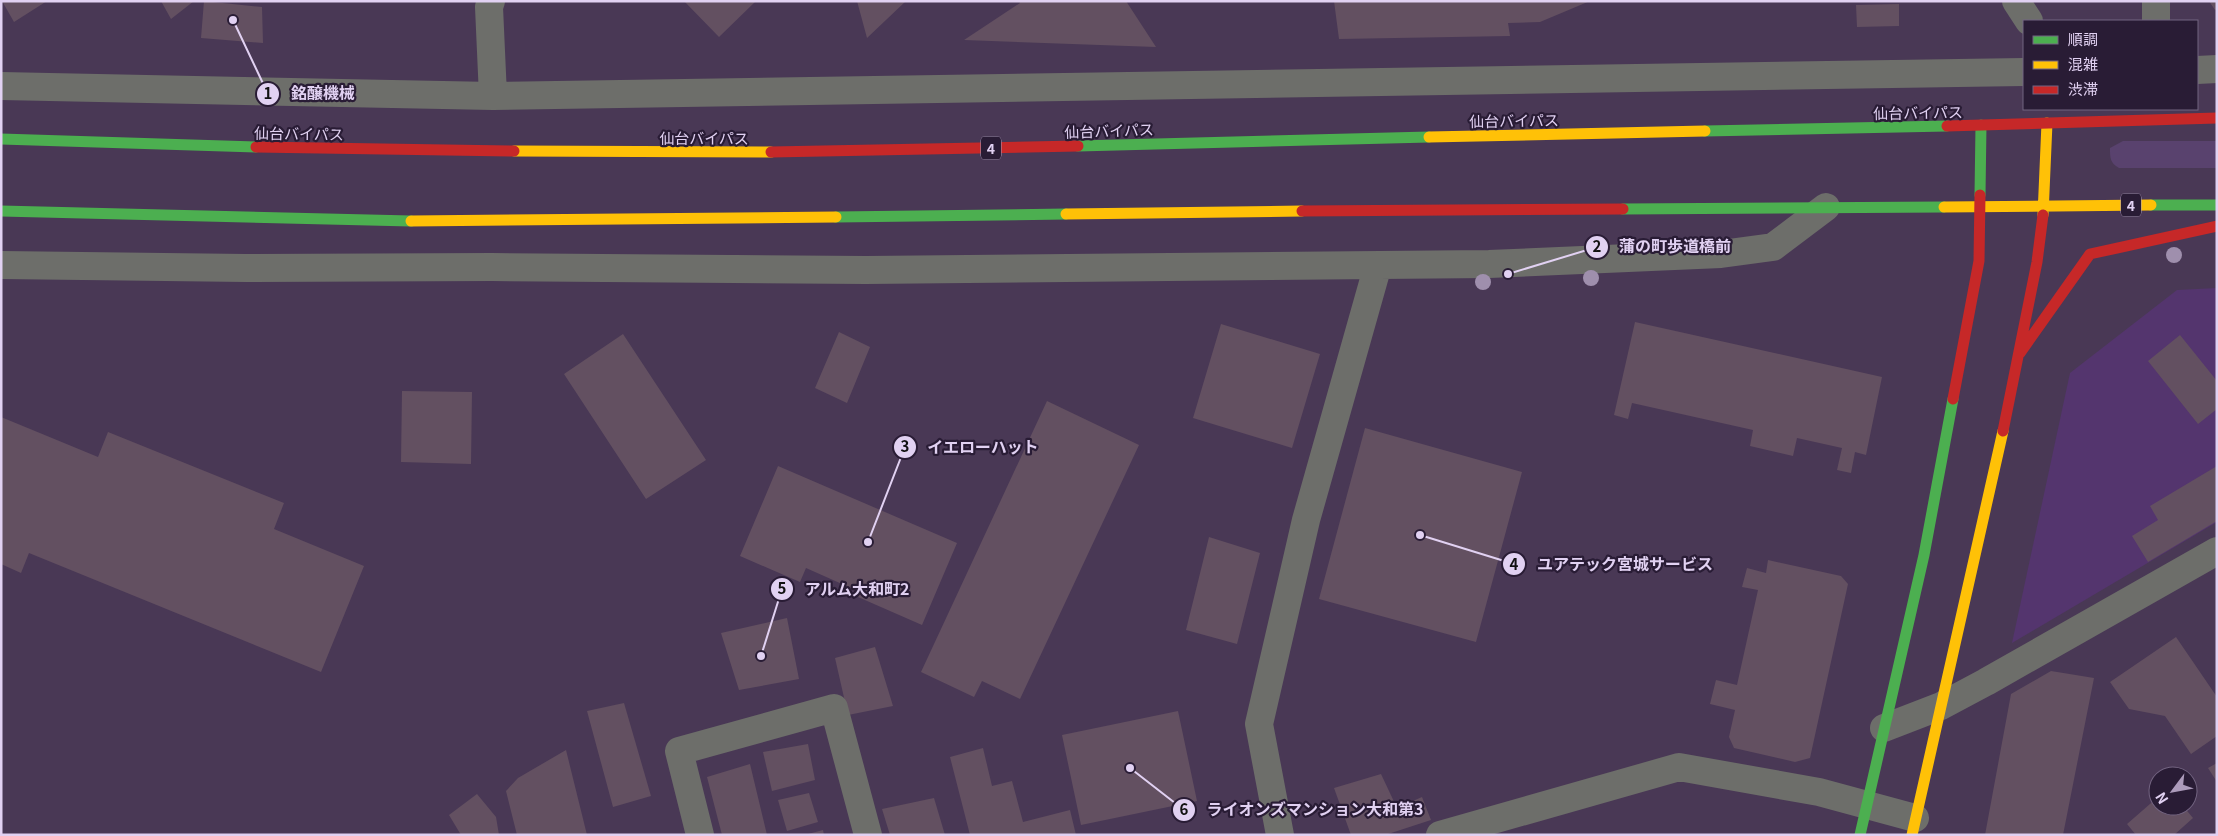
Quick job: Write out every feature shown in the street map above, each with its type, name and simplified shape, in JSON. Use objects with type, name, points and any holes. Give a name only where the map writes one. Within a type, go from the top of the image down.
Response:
[{"type":"main road","name":"仙台バイパス","points":[[1,139],[253,147],[620,153],[899,151],[1265,140],[1981,125],[2217,118]]},
{"type":"main road","points":[[1914,826],[2020,353],[2037,262],[2044,206],[2047,123]]},
{"type":"main road","points":[[1860,835],[1924,556],[1979,262],[1981,125]]},
{"type":"main road","name":"4","points":[[1,211],[440,222],[1826,207],[2217,205]]},
{"type":"main road","points":[[2020,353],[2090,254],[2217,226]]},
{"type":"street","points":[[491,1],[489,7],[490,55],[493,96]]},
{"type":"street","points":[[2016,1],[2028,20]]},
{"type":"street","points":[[2156,1],[2156,20]]},
{"type":"street","points":[[2198,70],[2217,69]]},
{"type":"street","points":[[1,86],[493,96],[2023,72]]},
{"type":"street","points":[[1,265],[246,268],[502,267],[886,270],[1489,264],[1721,254],[1773,247],[1826,207]]},
{"type":"street","points":[[1280,835],[1259,724],[1306,520],[1378,264]]},
{"type":"street","points":[[1884,728],[1941,706],[2217,551]]},
{"type":"street","points":[[700,835],[679,751],[834,708],[868,835]]},
{"type":"street","points":[[1440,835],[1679,767],[1819,792],[1866,805],[1914,826]]},
{"type":"shaded area","points":[[2123,141],[2217,141],[2217,168],[2119,168],[2111,160],[2110,148]]},
{"type":"shaded area","points":[[2217,288],[2217,522],[2012,643],[2070,373],[2177,290]]},
{"type":"building","points":[[2,1],[47,1],[14,22]]},
{"type":"building","points":[[161,1],[194,1],[171,19]]},
{"type":"building","points":[[204,1],[262,7],[263,43],[201,38]]},
{"type":"building","points":[[684,1],[756,1],[719,37]]},
{"type":"building","points":[[857,1],[906,1],[867,38]]},
{"type":"building","points":[[1019,1],[1126,1],[1156,47],[964,40],[1020,3]]},
{"type":"building","points":[[1334,1],[1590,1],[1540,22],[1508,23],[1510,36],[1339,39]]},
{"type":"building","points":[[2209,1],[2217,1],[2217,9],[2215,10]]},
{"type":"building","points":[[1899,4],[1899,26],[1857,27],[1856,5]]},
{"type":"building","points":[[1635,322],[1882,377],[1866,455],[1855,452],[1851,473],[1837,470],[1842,448],[1797,438],[1793,456],[1750,446],[1753,430],[1632,403],[1628,419],[1614,415]]},
{"type":"building","points":[[1221,324],[1320,354],[1292,448],[1193,418]]},
{"type":"building","points":[[839,332],[870,347],[847,403],[815,388]]},
{"type":"building","points":[[623,334],[706,460],[646,499],[564,374]]},
{"type":"building","points":[[2180,335],[2217,381],[2217,409],[2198,424],[2148,361]]},
{"type":"building","points":[[402,391],[472,392],[471,464],[401,462]]},
{"type":"building","points":[[1047,401],[1139,445],[1020,699],[982,681],[974,697],[921,672]]},
{"type":"building","points":[[1,417],[98,457],[108,432],[284,503],[274,529],[364,566],[321,672],[29,553],[21,573],[1,564]]},
{"type":"building","points":[[1365,428],[1522,472],[1476,642],[1319,599]]},
{"type":"building","points":[[778,466],[957,543],[922,625],[858,597],[860,592],[806,568],[800,582],[740,556]]},
{"type":"building","points":[[2217,466],[2217,521],[2148,562],[2132,536],[2158,520],[2150,506]]},
{"type":"building","points":[[1209,537],[1260,553],[1237,644],[1186,630]]},
{"type":"building","points":[[1768,560],[1841,576],[1848,584],[1810,758],[1795,762],[1734,748],[1729,737],[1735,710],[1710,704],[1716,680],[1737,685],[1758,590],[1742,587],[1747,568],[1766,573]]},
{"type":"building","points":[[787,618],[799,679],[739,690],[721,633]]},
{"type":"building","points":[[2176,637],[2217,697],[2217,736],[2191,754],[2165,716],[2129,709],[2110,682]]},
{"type":"building","points":[[875,647],[893,706],[848,715],[835,658]]},
{"type":"building","points":[[2051,671],[2094,678],[2063,835],[1985,835],[2011,694]]},
{"type":"building","points":[[624,703],[651,796],[613,807],[587,711]]},
{"type":"building","points":[[1178,711],[1197,801],[1081,825],[1062,735]]},
{"type":"building","points":[[808,744],[815,780],[772,791],[763,752]]},
{"type":"building","points":[[983,748],[992,786],[1012,781],[1023,822],[1070,810],[1076,835],[970,835],[950,757]]},
{"type":"building","points":[[566,750],[587,835],[517,835],[506,791],[518,778]]},
{"type":"building","points":[[2217,763],[2217,782],[2208,768]]},
{"type":"building","points":[[750,764],[767,835],[722,835],[707,777]]},
{"type":"building","points":[[1381,774],[1397,808],[1422,797],[1431,820],[1385,835],[1351,835],[1334,788]]},
{"type":"building","points":[[809,793],[818,822],[787,831],[778,800]]},
{"type":"building","points":[[477,794],[496,817],[499,835],[461,835],[449,815]]},
{"type":"building","points":[[934,798],[945,835],[890,835],[882,809]]},
{"type":"building","points":[[2148,806],[2148,816],[2191,816],[2193,818],[2174,835],[2136,835],[2127,824]]},
{"type":"building","points":[[823,830],[824,835],[808,835],[808,834]]},
{"type":"traffic: fast","points":[[1980,195],[1981,125]]},
{"type":"traffic: fast","points":[[1705,131],[1947,126]]},
{"type":"traffic: fast","points":[[1078,146],[1429,137]]},
{"type":"traffic: fast","points":[[1,139],[256,147]]},
{"type":"traffic: fast","points":[[2151,205],[2217,205]]},
{"type":"traffic: fast","points":[[1623,209],[1944,207]]},
{"type":"traffic: fast","points":[[1,211],[411,221]]},
{"type":"traffic: fast","points":[[836,217],[1066,214]]},
{"type":"traffic: fast","points":[[1860,835],[1924,555],[1953,399]]},
{"type":"traffic: slow","points":[[2043,215],[2047,123]]},
{"type":"traffic: slow","points":[[1429,137],[1705,131]]},
{"type":"traffic: slow","points":[[514,151],[771,152]]},
{"type":"traffic: slow","points":[[1944,207],[2151,205]]},
{"type":"traffic: slow","points":[[1066,214],[1302,211]]},
{"type":"traffic: slow","points":[[411,221],[836,217]]},
{"type":"traffic: slow","points":[[1912,835],[2003,431]]},
{"type":"traffic: jam","points":[[1947,126],[2217,118]]},
{"type":"traffic: jam","points":[[771,152],[1078,146]]},
{"type":"traffic: jam","points":[[256,147],[514,151]]},
{"type":"traffic: jam","points":[[1953,399],[1979,261],[1980,195]]},
{"type":"traffic: jam","points":[[1302,211],[1623,209]]},
{"type":"traffic: jam","points":[[2003,431],[2037,262],[2043,215]]},
{"type":"traffic: jam","points":[[2020,353],[2090,254],[2217,226]]},
{"type":"place","name":"銘醸機械","points":[[233,20]]},
{"type":"place","name":"蒲の町歩道橋前","points":[[1508,274]]},
{"type":"place","name":"ユアテック宮城サービス","points":[[1420,535]]},
{"type":"place","name":"イエローハット","points":[[868,542]]},
{"type":"place","name":"アルム大和町2","points":[[761,656]]},
{"type":"place","name":"ライオンズマンション大和第3","points":[[1130,768]]}]
